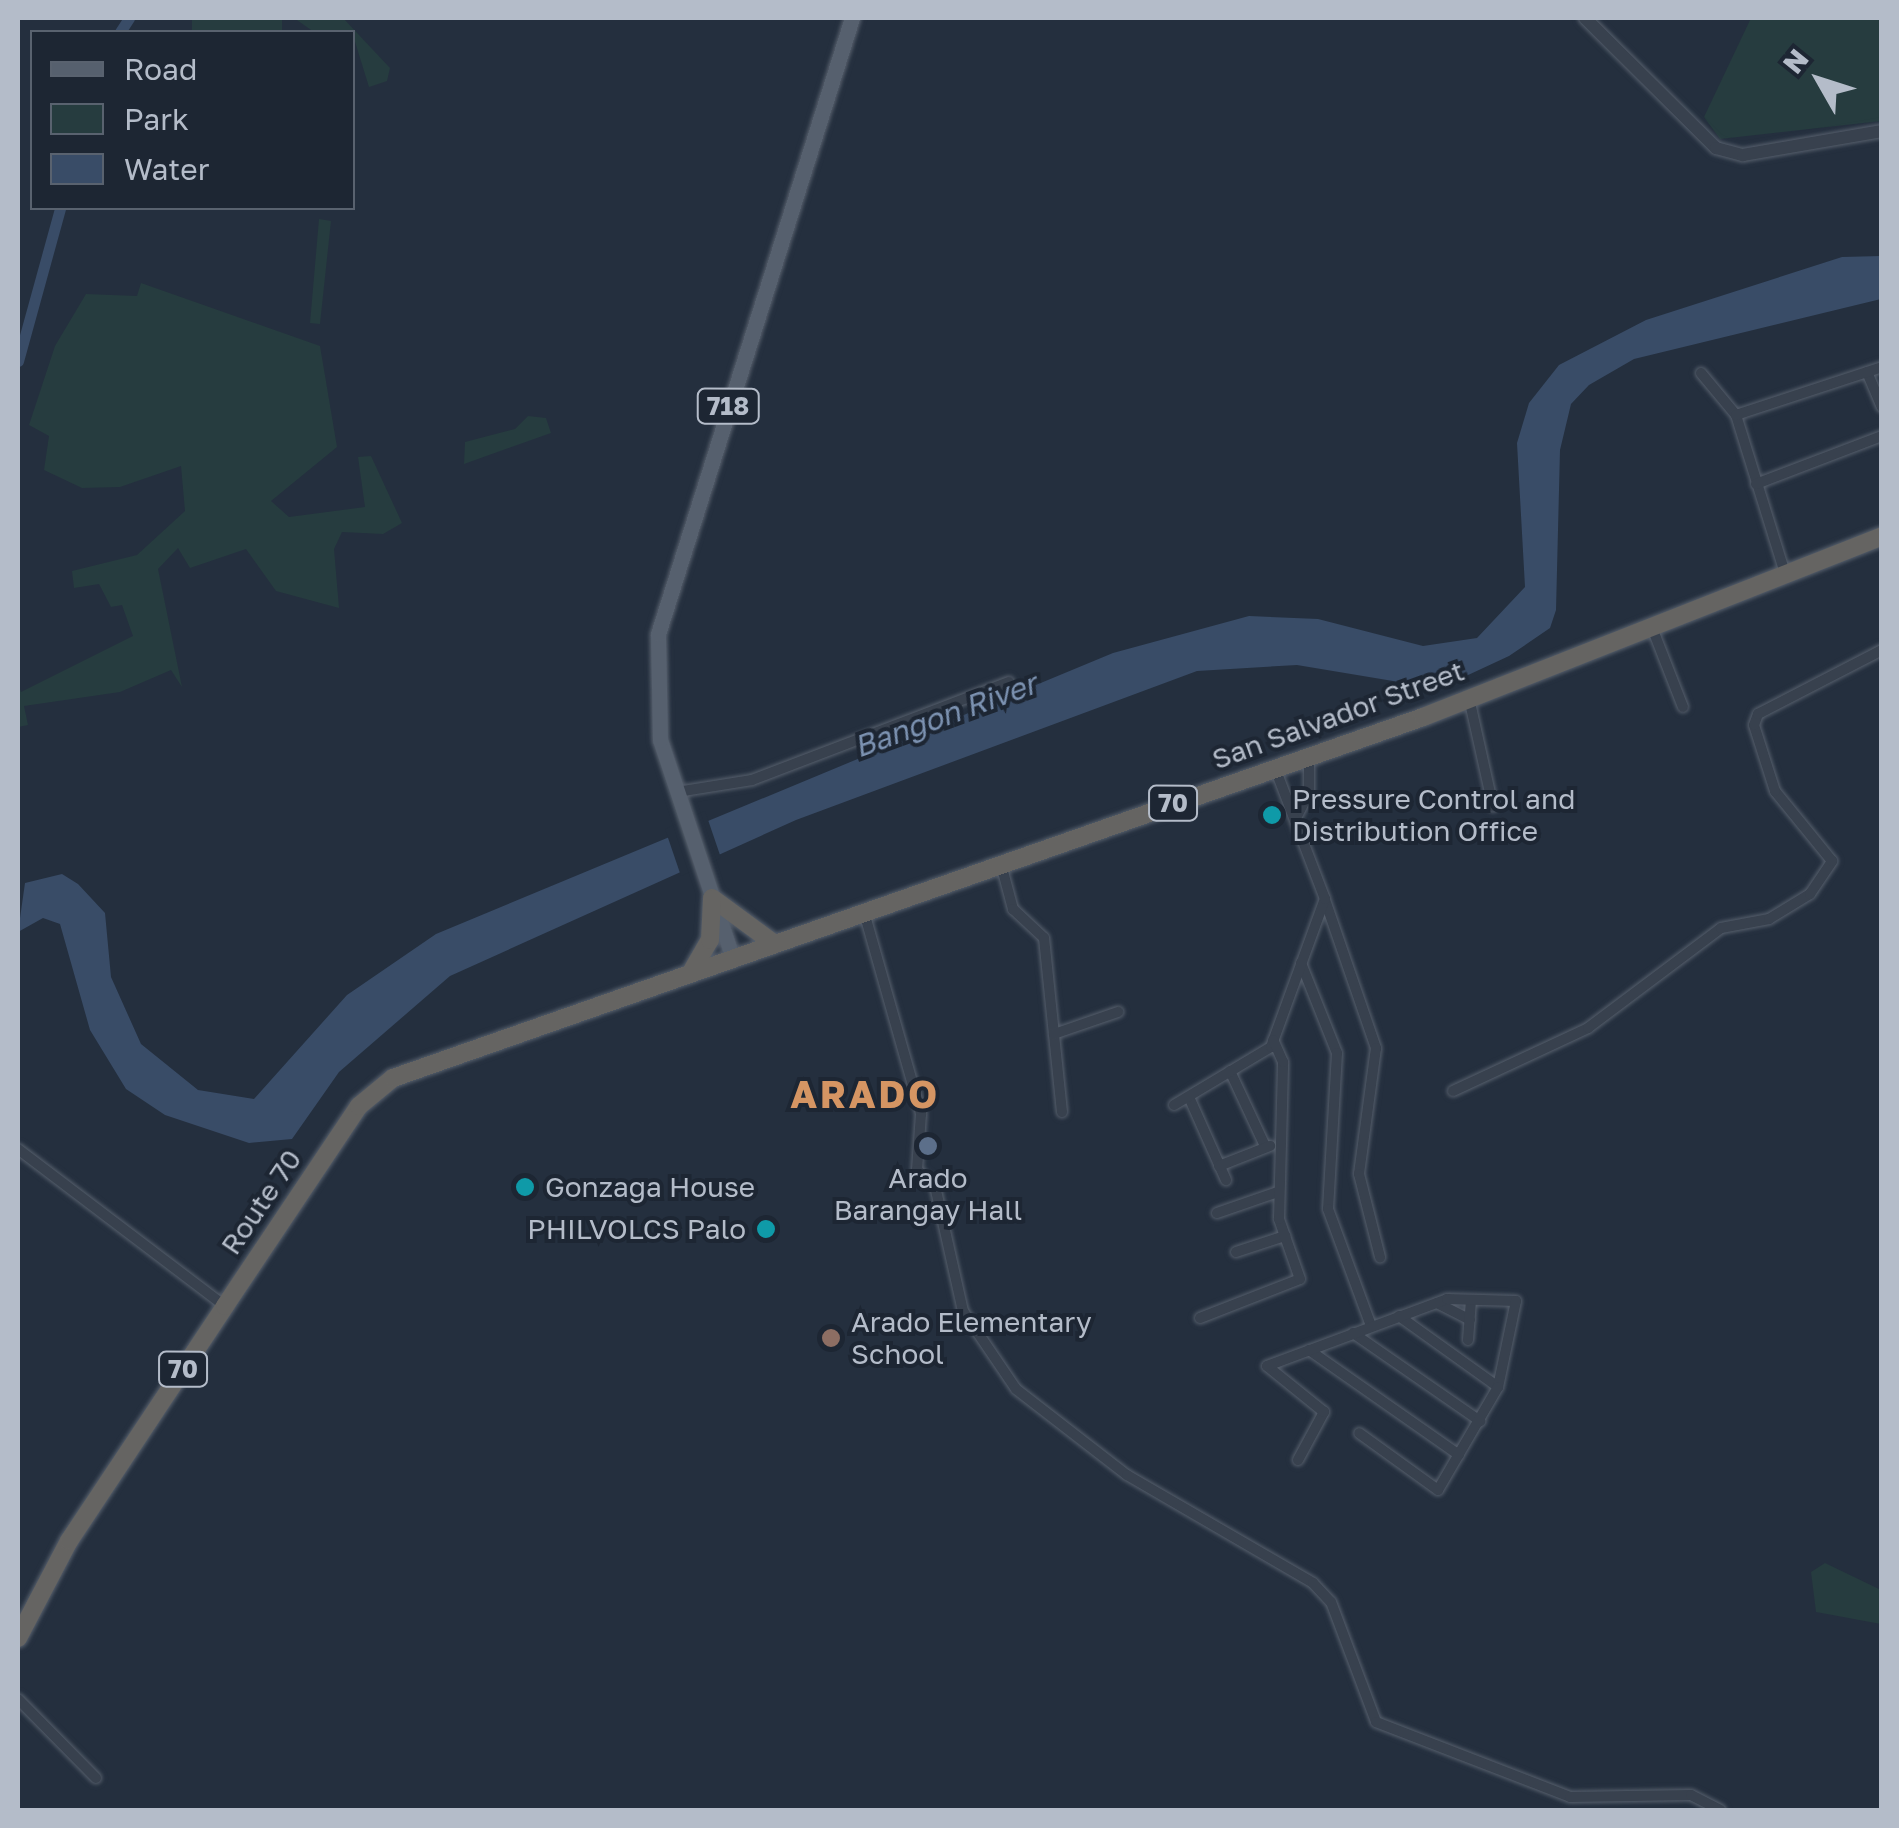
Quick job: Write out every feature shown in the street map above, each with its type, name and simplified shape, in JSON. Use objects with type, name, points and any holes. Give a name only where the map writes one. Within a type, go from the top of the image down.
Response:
[{"type":"highway","name":"San Salvador Street","points":[[694,969],[1309,756],[1468,698],[1784,570],[1882,536]]},
{"type":"highway","points":[[709,890],[772,942]]},
{"type":"highway","points":[[694,969],[710,940],[709,890]]},
{"type":"highway","name":"Route 70","points":[[18,1638],[70,1541],[359,1106],[393,1078],[694,969]]},
{"type":"main road","name":"718","points":[[732,956],[678,796],[652,685],[658,634],[852,18]]},
{"type":"street","points":[[1585,18],[1716,148],[1743,155],[1882,131]]},
{"type":"street","points":[[1736,415],[1882,367]]},
{"type":"street","points":[[1868,372],[1882,408]]},
{"type":"street","points":[[1700,373],[1736,415],[1784,570]]},
{"type":"street","points":[[1756,484],[1882,436]]},
{"type":"street","points":[[1650,624],[1683,707]]},
{"type":"street","points":[[1454,1091],[1588,1028],[1721,928],[1769,919],[1810,894],[1832,860],[1775,791],[1754,724],[1778,704],[1882,650]]},
{"type":"street","points":[[678,796],[752,780],[1009,682]]},
{"type":"street","points":[[1468,698],[1493,806]]},
{"type":"street","points":[[1295,820],[1309,793],[1309,756]]},
{"type":"street","points":[[1274,768],[1325,899],[1376,1048],[1359,1174],[1380,1257]]},
{"type":"street","points":[[1000,863],[1013,909],[1044,938],[1062,1112]]},
{"type":"street","points":[[1174,1105],[1273,1040],[1325,899]]},
{"type":"street","points":[[864,911],[922,1114],[916,1170],[935,1186],[963,1311],[1016,1389],[1127,1475],[1312,1583],[1330,1602],[1376,1722],[1570,1797],[1690,1795],[1720,1810]]},
{"type":"street","points":[[1300,962],[1337,1054],[1328,1209],[1371,1326]]},
{"type":"street","points":[[1054,1034],[1118,1012]]},
{"type":"street","points":[[1200,1318],[1300,1279],[1285,1236],[1278,1192],[1283,1062],[1273,1040]]},
{"type":"street","points":[[1230,1071],[1266,1146]]},
{"type":"street","points":[[1189,1096],[1226,1180]]},
{"type":"street","points":[[1220,1166],[1266,1146],[1281,1145]]},
{"type":"street","points":[[18,1149],[225,1306]]},
{"type":"street","points":[[1218,1213],[1278,1192]]},
{"type":"street","points":[[1236,1252],[1285,1236]]},
{"type":"street","points":[[1468,1340],[1472,1300]]},
{"type":"street","points":[[1298,1460],[1324,1412],[1267,1366],[1437,1303],[1516,1301],[1498,1387],[1438,1490],[1360,1434]]},
{"type":"street","points":[[1437,1303],[1470,1320]]},
{"type":"street","points":[[1399,1316],[1498,1387]]},
{"type":"street","points":[[1353,1333],[1480,1421]]},
{"type":"street","points":[[1309,1350],[1459,1455]]},
{"type":"street","points":[[18,1699],[96,1778]]},
{"type":"green space","points":[[192,18],[282,18],[282,30],[192,30]]},
{"type":"green space","points":[[294,18],[343,18],[354,30],[311,30]]},
{"type":"green space","points":[[1751,18],[1881,18],[1881,121],[1720,139],[1704,117]]},
{"type":"green space","points":[[355,31],[390,68],[387,81],[369,87]]},
{"type":"green space","points":[[319,219],[331,221],[320,324],[310,323]]},
{"type":"green space","points":[[141,283],[320,346],[337,447],[271,501],[289,517],[365,507],[358,457],[371,456],[402,523],[383,534],[342,532],[334,549],[339,608],[276,591],[246,549],[190,568],[178,548],[158,569],[182,687],[171,670],[120,692],[24,706],[28,725],[18,727],[18,684],[21,692],[133,636],[122,605],[111,607],[99,584],[74,588],[72,571],[137,555],[185,511],[181,466],[120,487],[82,488],[44,470],[49,436],[29,425],[55,346],[86,294],[137,296]]},
{"type":"green space","points":[[528,416],[546,418],[551,433],[464,464],[465,442],[515,429]]},
{"type":"green space","points":[[1825,1563],[1881,1590],[1881,1624],[1816,1612],[1811,1572]]},
{"type":"water","points":[[1881,256],[1881,299],[1634,359],[1589,385],[1571,404],[1560,450],[1556,610],[1550,628],[1509,656],[1466,676],[1411,684],[1297,665],[1197,671],[796,820],[450,976],[339,1072],[292,1139],[249,1143],[165,1115],[126,1089],[90,1030],[60,924],[43,918],[18,932],[25,883],[62,874],[78,884],[105,913],[111,977],[141,1044],[198,1090],[254,1099],[347,995],[436,934],[1113,653],[1249,616],[1318,619],[1423,646],[1477,638],[1525,587],[1517,443],[1529,403],[1559,365],[1646,320],[1842,257]]},
{"type":"pier","points":[[705,811],[721,858],[681,876],[665,829]]},
{"type":"waterway","points":[[121,30],[129,18]]},
{"type":"waterway","points":[[18,361],[59,210]]},
{"type":"place","name":"Pressure Control and Distribution Office","points":[[1272,815]]},
{"type":"place","name":"Arado Barangay Hall","points":[[928,1146]]},
{"type":"place","name":"Gonzaga House","points":[[525,1187]]},
{"type":"place","name":"PHILVOLCS Palo","points":[[766,1229]]},
{"type":"place","name":"Arado Elementary School","points":[[831,1338]]},
{"type":"district","name":"ARADO","points":[[865,1094]]},
{"type":"water label","name":"Bangon River","points":[[945,715]]}]
